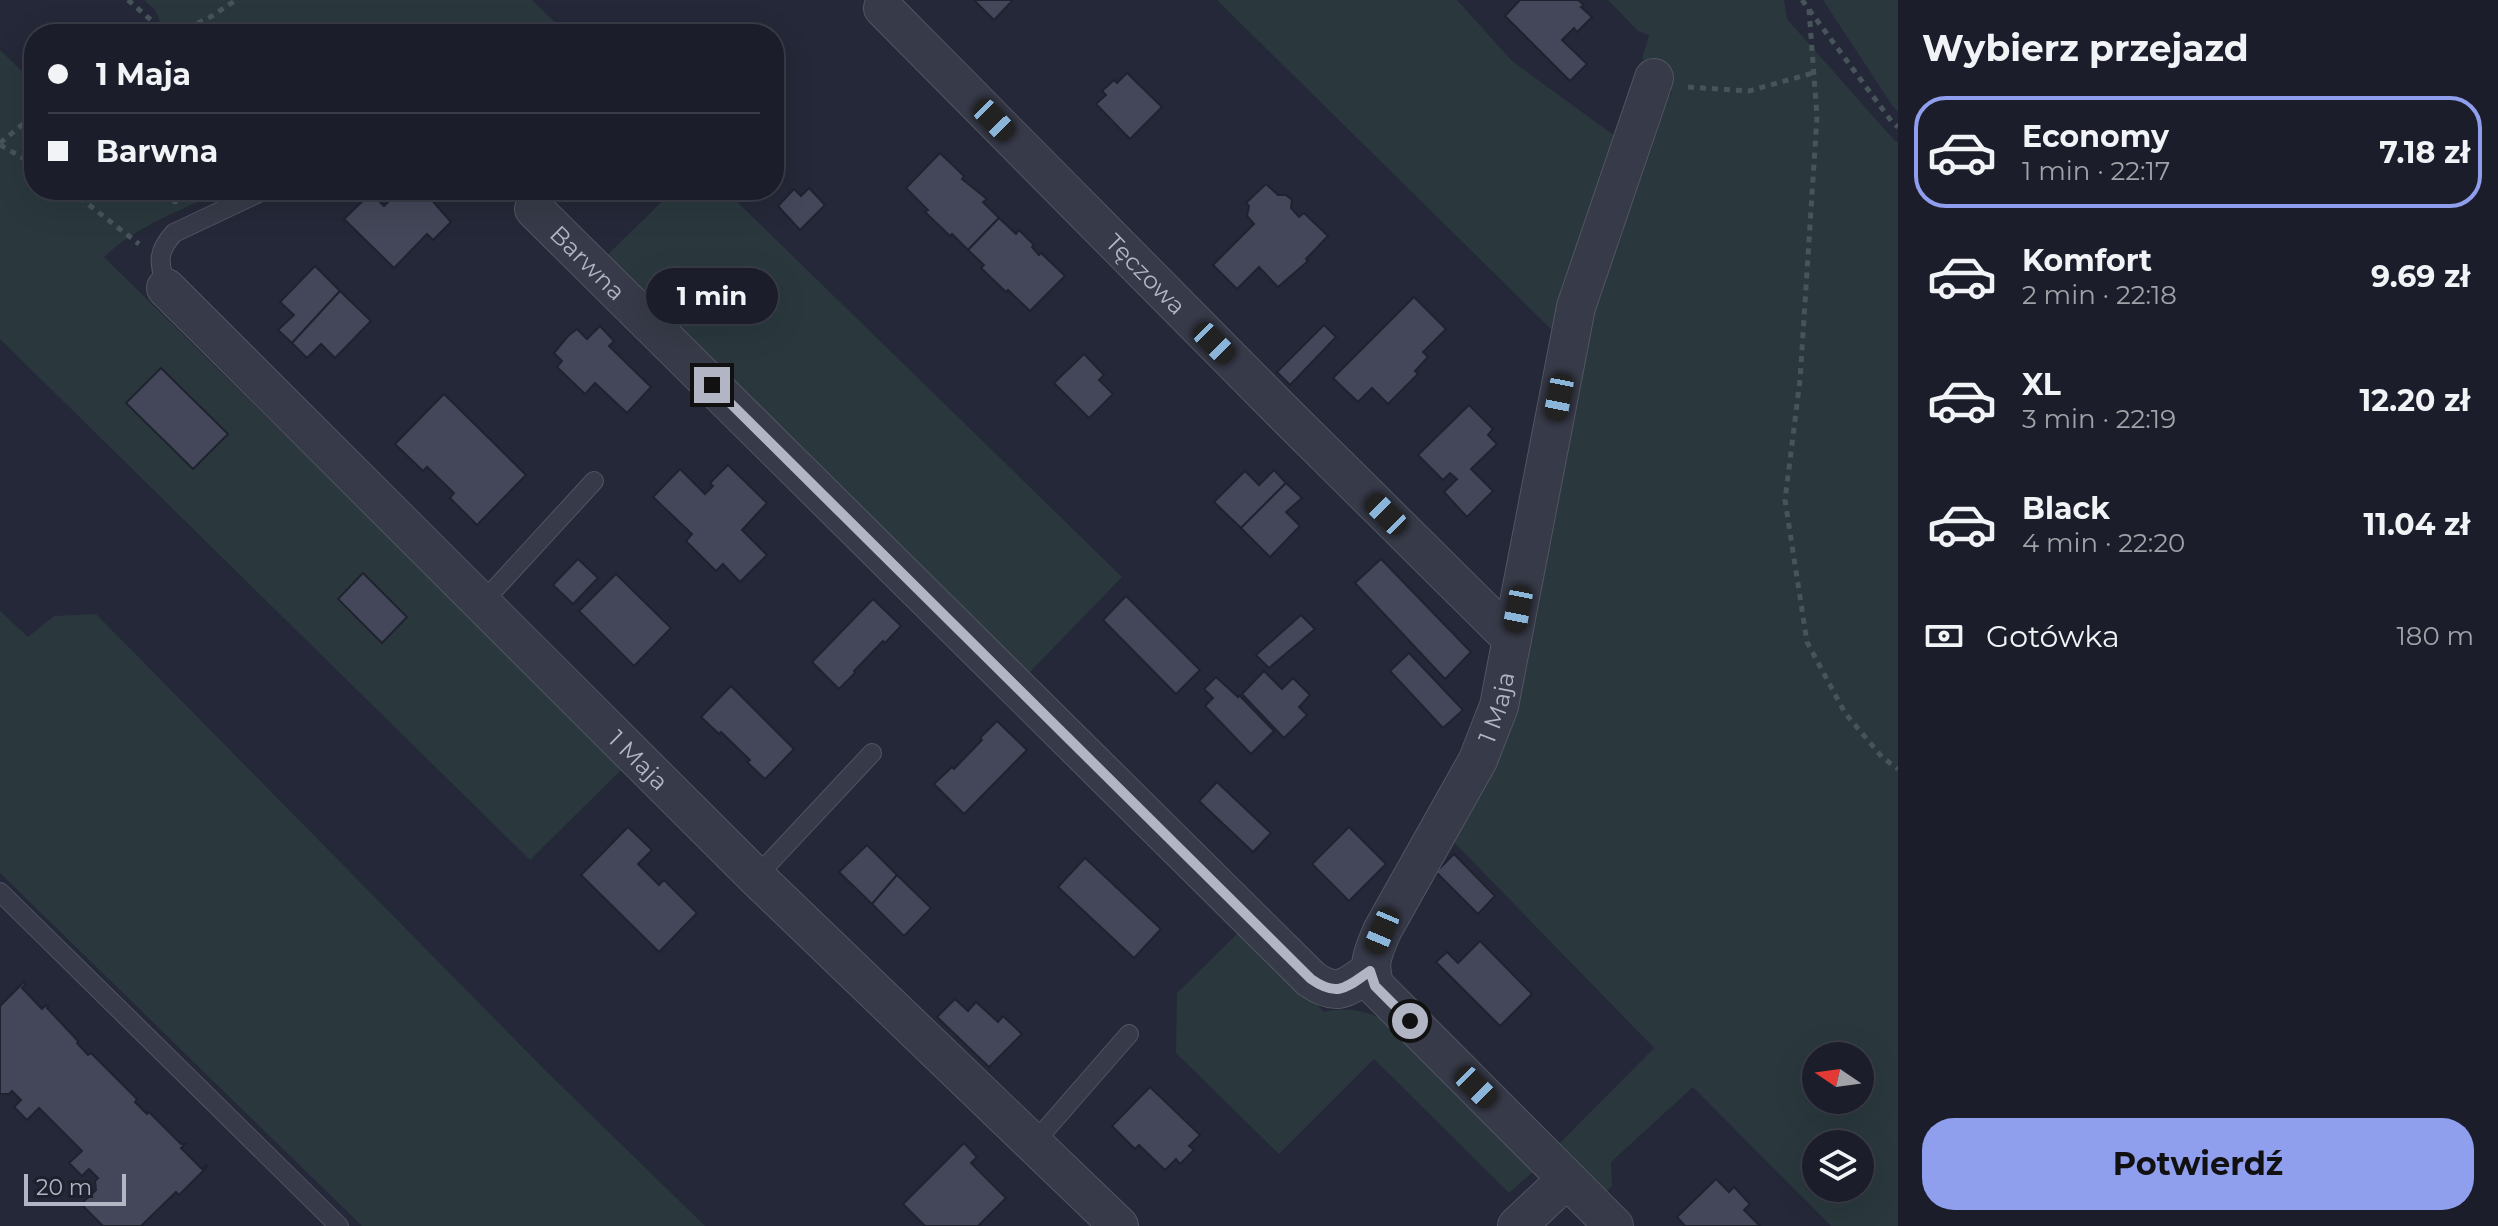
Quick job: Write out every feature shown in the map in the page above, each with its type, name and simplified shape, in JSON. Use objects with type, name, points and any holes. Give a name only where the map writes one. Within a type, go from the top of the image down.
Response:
[{"type":"street","name":"Tęczowa","points":[[883,8],[1512,639]]},
{"type":"street","name":"1 Maja","points":[[1370,971],[1382,931],[1478,760],[1499,706],[1576,307],[1654,78]]},
{"type":"street","name":"Barwna","points":[[534,209],[1311,979],[1323,988],[1345,989],[1370,971]]},
{"type":"street","name":"1 Maja","points":[[163,274],[482,603],[756,877],[1119,1226]]},
{"type":"street","points":[[1370,971],[1375,986],[1614,1226]]},
{"type":"street","points":[[1517,1226],[1567,1179]]},
{"type":"lane","points":[[163,274],[165,243],[174,233],[244,200]]},
{"type":"lane","points":[[482,603],[594,481]]},
{"type":"lane","points":[[756,877],[872,753]]},
{"type":"lane","points":[[0,892],[339,1226]]},
{"type":"lane","points":[[1034,1143],[1129,1034]]},
{"type":"path","points":[[128,0],[156,24]]},
{"type":"path","points":[[196,24],[236,0]]},
{"type":"path","points":[[1802,0],[1898,127]]},
{"type":"path","points":[[1809,9],[1817,117],[1800,380],[1785,500],[1807,642],[1845,713],[1882,757],[1898,769]]},
{"type":"path","points":[[1654,78],[1686,87],[1749,91],[1813,73]]},
{"type":"path","points":[[24,124],[0,144],[24,158]]},
{"type":"path","points":[[81,200],[163,274]]},
{"type":"shaded area","points":[[144,0],[532,0],[557,24],[161,24],[155,10]]},
{"type":"shaded area","points":[[1217,0],[1457,0],[1512,61],[1619,139],[1560,338]]},
{"type":"shaded area","points":[[1608,0],[1784,0],[1787,19],[1898,142],[1898,1226],[1831,1226],[1807,1202],[1874,1202],[1874,1130],[1802,1130],[1802,1197],[1693,1087],[1611,1162],[1612,1186],[1603,1195],[1554,1149],[1654,1048],[1445,833],[1501,742],[1582,308],[1642,131],[1672,93],[1662,68],[1642,59],[1649,35],[1638,31]]},
{"type":"shaded area","points":[[1823,0],[1898,0],[1898,112],[1892,105]]},
{"type":"shaded area","points":[[0,50],[24,73],[24,200],[202,200],[145,227],[104,257],[623,768],[530,860],[0,339]]},
{"type":"shaded area","points":[[664,200],[735,200],[1122,577],[1028,674],[604,258]]},
{"type":"shaded area","points":[[0,611],[28,637],[54,616],[96,614],[544,1069],[705,1226],[362,1226],[0,873]]},
{"type":"shaded area","points":[[1242,929],[1324,1012],[1353,1010],[1380,1018],[1534,1171],[1509,1193],[1374,1059],[1279,1154],[1176,1053],[1177,993]]},
{"type":"building","points":[[974,0],[1013,0],[994,20]]},
{"type":"building","points":[[1520,0],[1578,0],[1592,17],[1577,32],[1574,28],[1562,40],[1587,64],[1570,81],[1505,16]]},
{"type":"building","points":[[1127,73],[1162,107],[1130,139],[1096,104],[1106,95],[1102,91]]},
{"type":"building","points":[[940,153],[964,176],[962,179],[987,199],[983,202],[999,218],[968,250],[925,212],[928,210],[906,188]]},
{"type":"building","points":[[1266,184],[1278,195],[1286,195],[1292,200],[1291,208],[1299,217],[1304,213],[1328,236],[1306,259],[1308,261],[1278,287],[1259,267],[1237,289],[1213,265],[1254,224],[1247,216],[1249,206],[1246,203]]},
{"type":"building","points":[[809,188],[825,205],[800,230],[778,206],[794,189],[801,196]]},
{"type":"building","points":[[364,200],[378,200],[384,206],[390,200],[432,200],[451,222],[433,240],[427,234],[394,268],[344,219]]},
{"type":"building","points":[[999,218],[1016,234],[1019,230],[1039,255],[1041,253],[1065,276],[1030,311],[981,268],[984,265],[968,250]]},
{"type":"building","points":[[315,266],[340,291],[292,343],[278,330],[294,315],[280,302]]},
{"type":"building","points":[[340,291],[371,321],[335,358],[321,344],[307,358],[292,343]]},
{"type":"building","points":[[1414,297],[1446,329],[1423,352],[1428,357],[1415,371],[1418,374],[1388,404],[1372,388],[1358,402],[1333,378]]},
{"type":"building","points":[[1324,325],[1336,337],[1290,385],[1277,372]]},
{"type":"building","points":[[600,326],[614,341],[609,346],[651,387],[627,413],[595,383],[585,394],[557,367],[562,361],[554,353],[568,336],[577,329],[587,339]]},
{"type":"building","points":[[1084,354],[1104,375],[1099,380],[1113,394],[1089,418],[1054,383]]},
{"type":"building","points":[[161,368],[228,434],[193,469],[126,403]]},
{"type":"building","points":[[444,394],[526,475],[477,525],[450,498],[454,493],[427,467],[423,471],[395,444]]},
{"type":"building","points":[[1469,405],[1493,429],[1488,435],[1497,444],[1471,469],[1493,491],[1467,517],[1444,492],[1457,479],[1450,473],[1443,480],[1418,455]]},
{"type":"building","points":[[728,465],[767,503],[742,530],[767,555],[740,582],[723,564],[716,571],[686,541],[692,534],[653,497],[680,469],[705,494],[713,486],[710,483]]},
{"type":"building","points":[[1274,470],[1286,483],[1241,528],[1214,502],[1245,471],[1259,485]]},
{"type":"building","points":[[1286,483],[1302,498],[1286,512],[1300,526],[1270,557],[1241,528]]},
{"type":"building","points":[[578,559],[598,578],[573,604],[553,585]]},
{"type":"building","points":[[1381,559],[1471,652],[1445,679],[1355,583]]},
{"type":"building","points":[[363,573],[407,617],[382,643],[338,599]]},
{"type":"building","points":[[616,574],[671,628],[634,666],[579,611]]},
{"type":"building","points":[[1126,596],[1200,670],[1176,694],[1103,620]]},
{"type":"building","points":[[873,599],[901,626],[839,689],[812,662]]},
{"type":"building","points":[[1301,615],[1315,629],[1269,668],[1256,655]]},
{"type":"building","points":[[1409,653],[1463,710],[1443,728],[1390,671]]},
{"type":"building","points":[[1264,671],[1282,689],[1293,678],[1310,695],[1299,707],[1307,715],[1284,738],[1242,694]]},
{"type":"building","points":[[1216,677],[1239,695],[1274,731],[1251,754],[1205,706],[1213,698],[1204,689]]},
{"type":"building","points":[[731,686],[794,749],[765,779],[747,762],[750,760],[701,717]]},
{"type":"building","points":[[997,721],[1027,750],[964,814],[934,784],[952,767],[954,769]]},
{"type":"building","points":[[1217,782],[1271,833],[1253,852],[1199,801]]},
{"type":"building","points":[[628,827],[652,850],[638,864],[659,885],[664,880],[697,913],[659,952],[581,875]]},
{"type":"building","points":[[1349,827],[1386,864],[1349,901],[1312,864]]},
{"type":"building","points":[[867,845],[897,875],[872,904],[839,872]]},
{"type":"building","points":[[1454,854],[1495,896],[1478,914],[1436,872]]},
{"type":"building","points":[[1085,858],[1161,929],[1134,958],[1058,887]]},
{"type":"building","points":[[897,875],[931,908],[904,936],[872,904]]},
{"type":"building","points":[[1480,941],[1532,994],[1500,1026],[1436,962],[1447,952],[1458,963]]},
{"type":"building","points":[[24,982],[26,984],[22,988],[42,1009],[46,1005],[88,1055],[91,1053],[137,1099],[135,1102],[147,1114],[149,1112],[181,1144],[185,1144],[181,1148],[202,1169],[207,1167],[141,1226],[103,1226],[81,1204],[96,1190],[95,1181],[98,1178],[89,1169],[82,1176],[69,1163],[82,1151],[39,1108],[27,1120],[14,1107],[21,1100],[12,1091],[0,1094],[0,1006]]},
{"type":"building","points":[[955,999],[968,1011],[976,1002],[998,1022],[1003,1016],[1022,1034],[989,1067],[937,1017]]},
{"type":"building","points":[[1150,1087],[1200,1135],[1189,1146],[1194,1150],[1180,1164],[1176,1159],[1165,1170],[1139,1145],[1135,1149],[1112,1126]]},
{"type":"building","points":[[964,1143],[977,1157],[971,1163],[1006,1198],[978,1226],[925,1226],[903,1204]]},
{"type":"building","points":[[1716,1179],[1729,1192],[1734,1187],[1750,1204],[1744,1210],[1760,1226],[1685,1226],[1677,1217]]},
{"type":"route","points":[[712,385],[1311,979],[1323,988],[1345,989],[1370,971],[1375,986],[1410,1021]]}]
